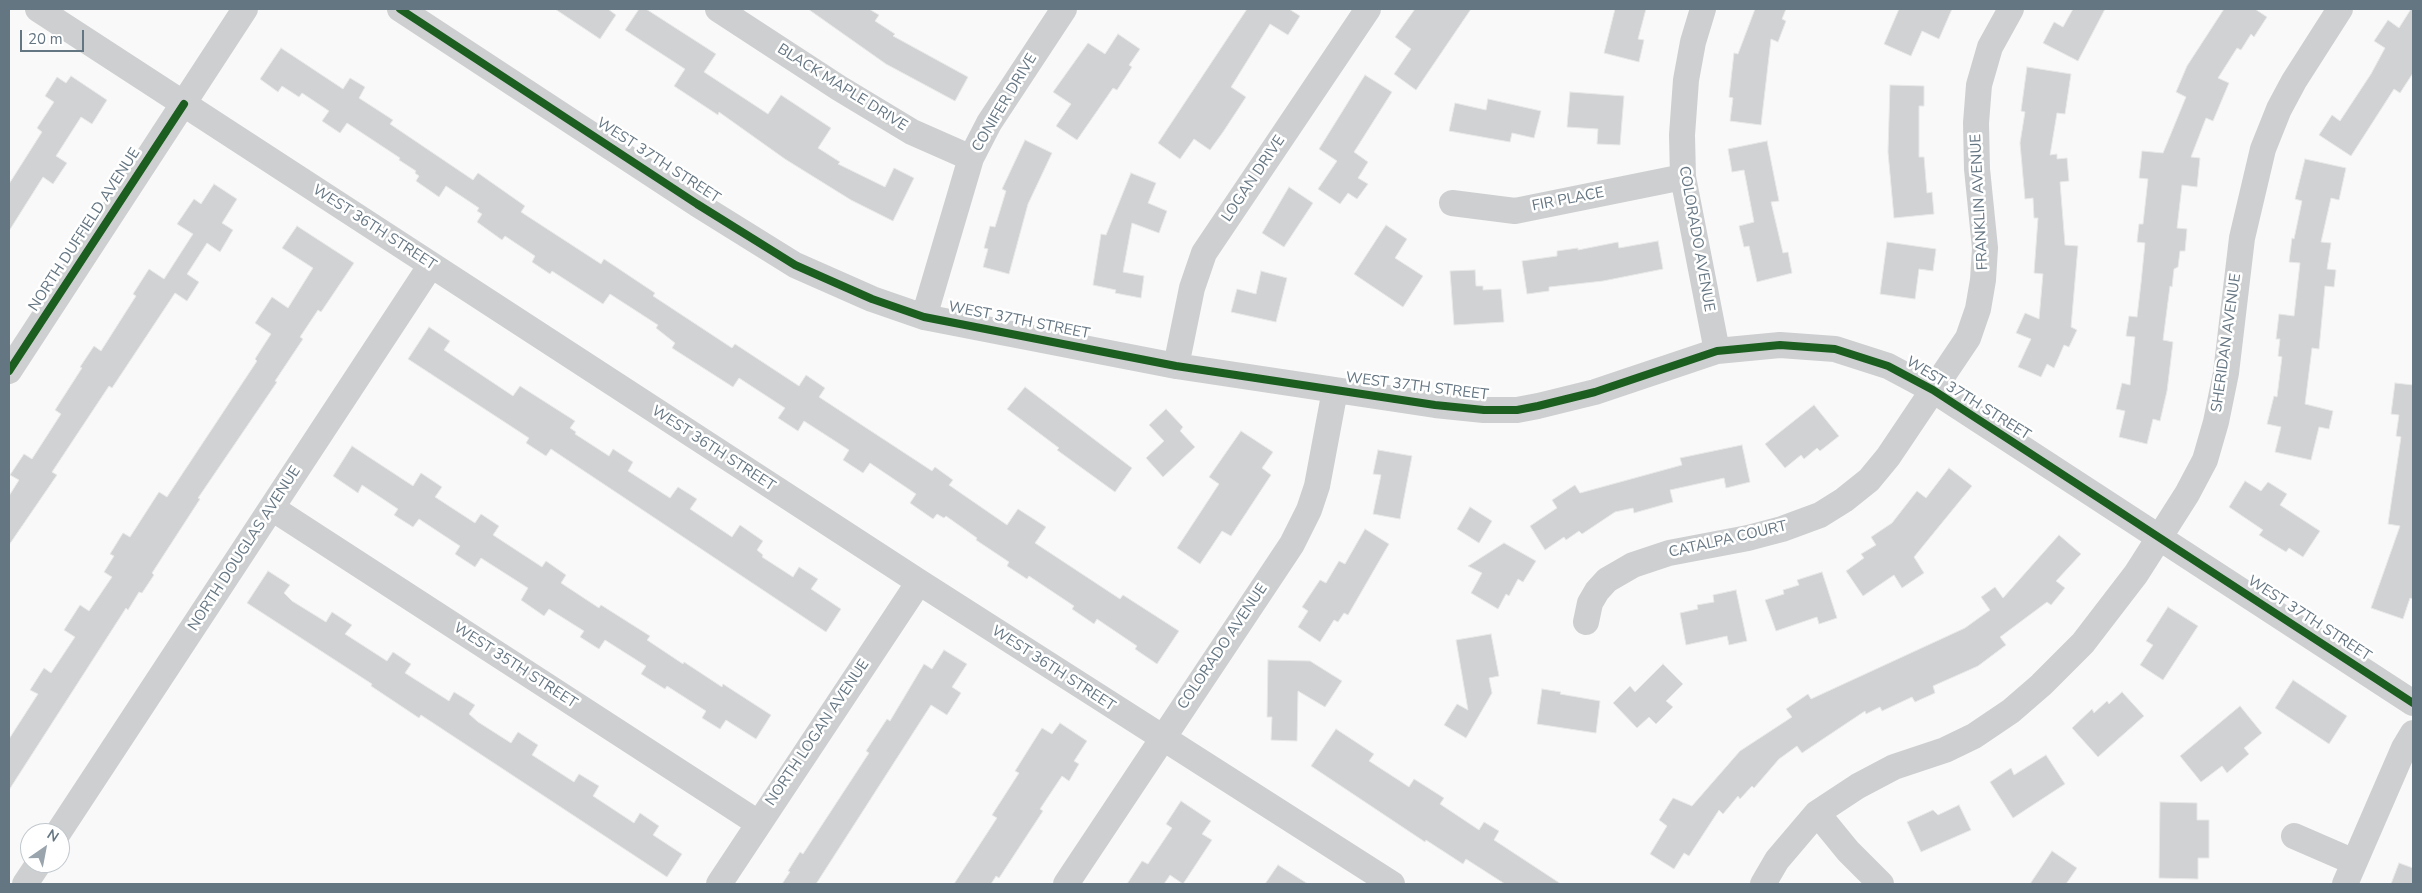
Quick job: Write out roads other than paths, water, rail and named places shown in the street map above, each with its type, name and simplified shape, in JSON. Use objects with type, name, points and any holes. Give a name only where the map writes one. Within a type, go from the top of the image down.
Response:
[{"type":"street","name":"WEST 36TH STREET","points":[[38,9],[919,582],[1162,739],[1392,884]]},
{"type":"street","name":"NORTH DUFFIELD AVENUE","points":[[9,371],[245,9]]},
{"type":"street","name":"WEST 37TH STREET","points":[[400,9],[689,199],[795,264],[872,299],[924,317],[1176,366],[1435,405],[1484,410],[1517,410],[1595,392],[1718,351],[1780,345],[1835,350],[1888,366],[1933,390],[2413,703]]},
{"type":"street","name":"BLACK MAPLE DRIVE","points":[[718,9],[839,88],[912,132],[971,158]]},
{"type":"street","name":"CONIFER DRIVE","points":[[924,317],[971,158],[989,123],[1064,9]]},
{"type":"street","name":"LOGAN DRIVE","points":[[1176,366],[1192,288],[1204,253],[1368,9]]},
{"type":"street","name":"COLORADO AVENUE","points":[[1703,9],[1693,42],[1686,80],[1682,135],[1682,177],[1718,351]]},
{"type":"street","name":"FRANKLIN AVENUE","points":[[1933,390],[1968,338],[1978,309],[1983,280],[1985,248],[1977,169],[1976,123],[1979,85],[1990,47],[2011,9]]},
{"type":"street","name":"SHERIDAN AVENUE","points":[[1763,884],[1777,860],[1817,814],[1858,786],[1894,767],[1945,750],[1974,736],[2011,710],[2041,685],[2083,643],[2136,574],[2187,494],[2205,460],[2216,422],[2226,373],[2242,238],[2263,149],[2279,109],[2294,81],[2340,9]]},
{"type":"street","name":"FIR PLACE","points":[[1452,203],[1515,211],[1682,177]]},
{"type":"street","name":"NORTH DOUGLAS AVENUE","points":[[65,823],[431,265]]},
{"type":"street","name":"COLORADO AVENUE","points":[[1066,884],[1292,544],[1317,486],[1335,390]]},
{"type":"street","name":"CATALPA COURT","points":[[1586,622],[1590,604],[1597,591],[1607,580],[1633,565],[1669,553],[1748,538],[1782,529],[1820,514],[1844,500],[1869,480],[1888,457],[1933,390]]},
{"type":"street","name":"WEST 35TH STREET","points":[[272,508],[758,823]]},
{"type":"street","name":"NORTH LOGAN AVENUE","points":[[719,884],[919,582]]},
{"type":"street","points":[[2294,836],[2350,873],[2404,748],[2413,733]]},
{"type":"street","points":[[1817,814],[1848,851],[1881,884]]},
{"type":"street","points":[[24,884],[31,873]]}]
